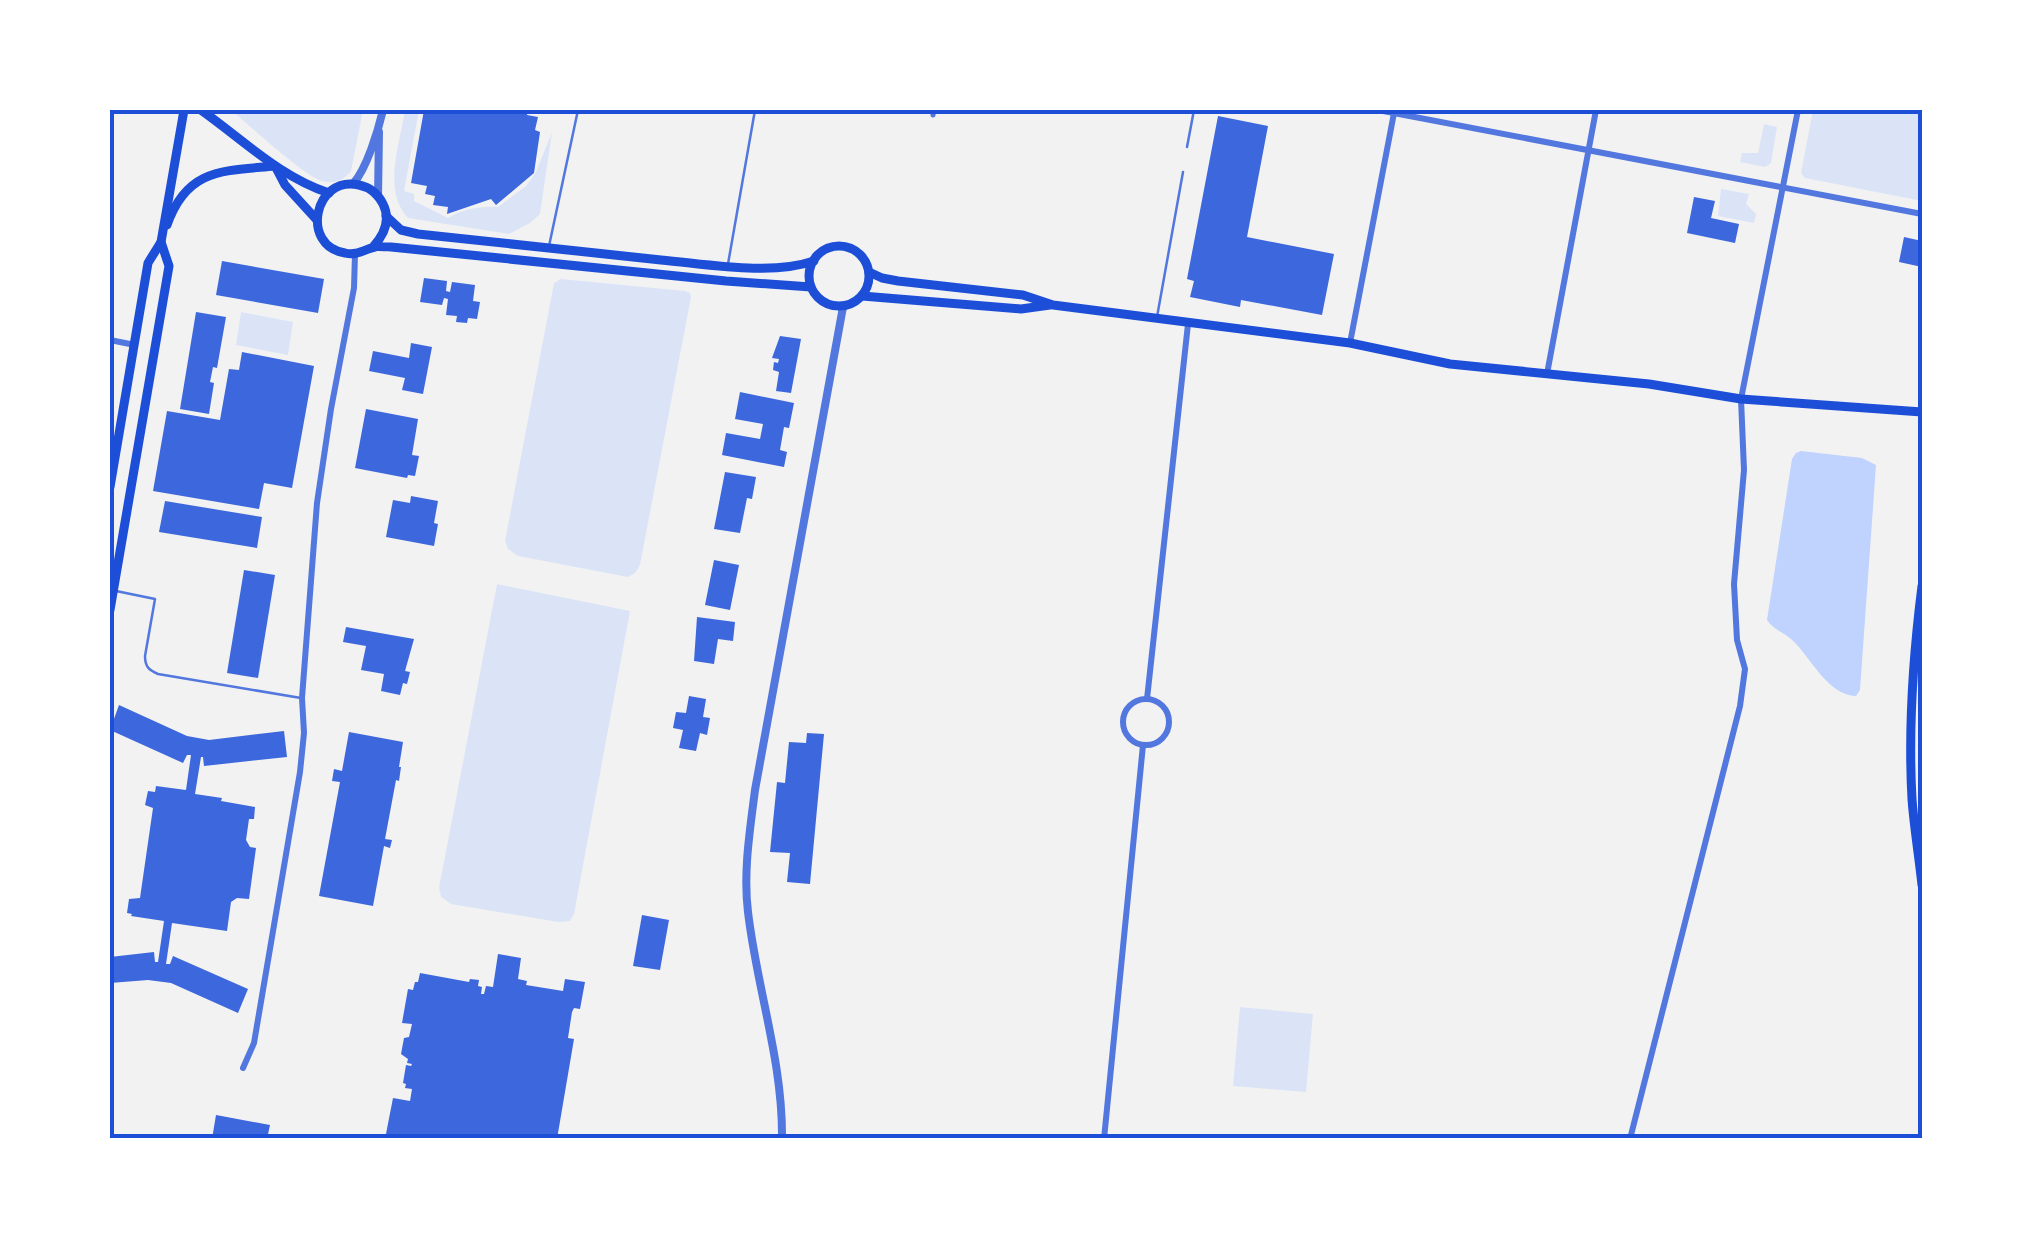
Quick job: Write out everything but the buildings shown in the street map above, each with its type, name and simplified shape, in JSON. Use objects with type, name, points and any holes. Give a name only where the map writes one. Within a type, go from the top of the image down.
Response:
[{"type":"main road","points":[[110,610],[168,266],[161,242],[184,110]]},
{"type":"main road","points":[[201,110],[275,166],[328,192]]},
{"type":"main road","points":[[110,487],[148,263],[161,242],[174,205],[192,184],[203,178],[225,171],[275,166]]},
{"type":"main road","points":[[275,166],[285,186],[316,219]]},
{"type":"main road","points":[[811,287],[391,247],[346,254],[331,248],[320,235],[316,219],[320,202],[328,192],[352,184],[365,186],[378,196],[386,216],[401,230],[418,234],[728,266],[792,266],[814,261]]},
{"type":"main road","points":[[373,247],[382,236],[386,216]]},
{"type":"main road","points":[[846,247],[859,254],[869,272],[862,296],[843,306],[825,303],[811,287],[814,261],[826,249],[846,247]]},
{"type":"main road","points":[[869,272],[898,281],[1023,295],[1053,305],[1350,342],[1450,364],[1649,384],[1741,400],[1922,412]]},
{"type":"main road","points":[[862,296],[1021,309],[1053,305]]},
{"type":"main road","points":[[1922,586],[1914,648],[1910,761],[1922,884]]},
{"type":"street","points":[[352,184],[361,173],[383,110]]},
{"type":"street","points":[[1378,110],[1922,214]]},
{"type":"street","points":[[1547,374],[1596,110]]},
{"type":"street","points":[[1630,1139],[1740,706],[1744,669],[1737,640],[1734,584],[1745,450],[1741,400],[1798,110]]},
{"type":"street","points":[[1350,342],[1394,112]]},
{"type":"street","points":[[378,196],[379,127]]},
{"type":"street","points":[[243,1068],[254,1043],[300,772],[316,503],[354,288],[355,254]]},
{"type":"street","points":[[782,1139],[779,1073],[747,909],[748,857],[756,790],[843,306]]},
{"type":"street","points":[[1147,698],[1188,324]]},
{"type":"street","points":[[110,340],[135,345]]},
{"type":"street","points":[[1147,698],[1164,708],[1169,724],[1162,739],[1150,745],[1130,740],[1122,720],[1128,707],[1147,698]]},
{"type":"street","points":[[1104,1139],[1144,745]]},
{"type":"lane","points":[[546,264],[578,110]]},
{"type":"lane","points":[[728,266],[756,110]]},
{"type":"lane","points":[[1187,148],[1194,110]]},
{"type":"lane","points":[[1157,319],[1183,172]]},
{"type":"lane","points":[[112,590],[154,599],[145,656],[149,670],[302,698]]},
{"type":"shaded area","points":[[231,110],[363,110],[351,171],[334,182],[313,177]]},
{"type":"shaded area","points":[[405,110],[419,110],[404,191],[414,194],[414,201],[448,218],[472,209],[498,207],[526,186],[552,132],[540,214],[509,234],[408,218],[400,207],[394,181]]},
{"type":"shaded area","points":[[1813,110],[1922,110],[1922,201],[1805,178],[1801,173]]},
{"type":"shaded area","points":[[1764,124],[1777,127],[1771,163],[1765,167],[1740,162],[1742,153],[1758,153]]},
{"type":"shaded area","points":[[1721,189],[1749,194],[1746,204],[1756,214],[1754,223],[1718,216]]},
{"type":"shaded area","points":[[561,279],[685,291],[691,297],[640,565],[628,577],[518,556],[505,541],[554,283]]},
{"type":"shaded area","points":[[241,312],[293,322],[288,355],[236,345]]},
{"type":"shaded area","points":[[497,584],[630,611],[570,921],[451,904],[441,897],[439,888]]},
{"type":"shaded area","points":[[1240,1007],[1313,1014],[1306,1092],[1233,1086]]},
{"type":"water","points":[[1801,451],[1862,458],[1876,465],[1860,690],[1856,696],[1836,689],[1791,639],[1767,620],[1792,459]]}]
